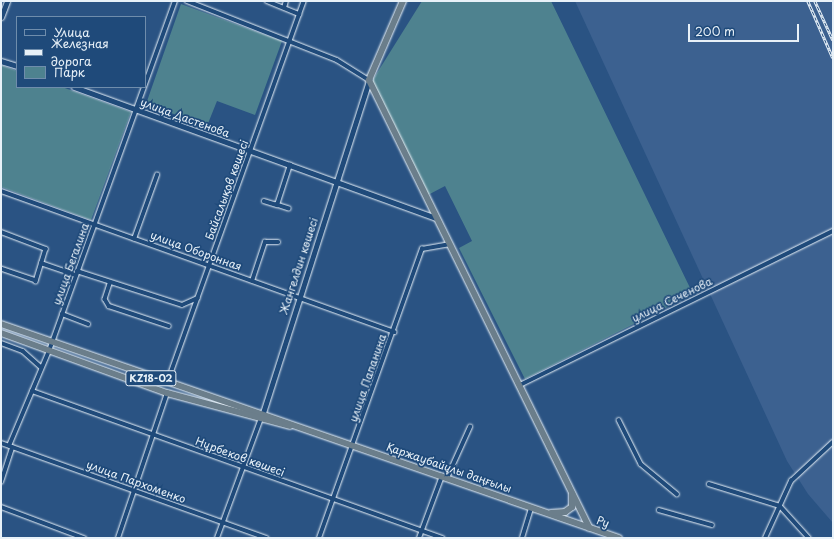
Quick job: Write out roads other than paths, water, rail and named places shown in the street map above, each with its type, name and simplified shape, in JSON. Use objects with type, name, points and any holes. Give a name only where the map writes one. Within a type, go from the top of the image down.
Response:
[{"type":"highway","name":"Жангелдин көшесі","points":[[369,80],[403,1]]},
{"type":"highway","points":[[369,80],[589,528]]},
{"type":"highway","name":"Қаржаубайұлы даңғылы","points":[[1,324],[166,384],[264,412],[302,428],[589,528]]},
{"type":"highway","name":"Қаржаубайұлы даңғылы","points":[[1,333],[167,393],[260,421],[302,428]]},
{"type":"highway","points":[[538,510],[554,513],[572,507],[568,483]]},
{"type":"highway","points":[[582,513],[594,527],[611,536]]},
{"type":"highway","name":"Ру","points":[[589,528],[611,536]]},
{"type":"highway","name":"KZ18-02","points":[[611,536],[619,538]]},
{"type":"main road","points":[[1,17],[7,1]]},
{"type":"street","name":"улица Бегалина","points":[[146,84],[175,1]]},
{"type":"street","points":[[187,1],[337,60],[369,80]]},
{"type":"street","points":[[267,1],[299,14]]},
{"type":"street","points":[[284,8],[286,1]]},
{"type":"street","name":"Байсалықов көшесі","points":[[166,384],[210,266],[304,1]]},
{"type":"street","points":[[1,60],[16,66]]},
{"type":"street","name":"Жангелдин көшесі","points":[[217,538],[264,412],[338,182],[369,80]]},
{"type":"street","name":"улица Дастенова","points":[[77,88],[436,218]]},
{"type":"street","name":"улица Бегалина","points":[[1,482],[10,447],[49,351],[76,273],[145,88]]},
{"type":"street","points":[[277,205],[290,165]]},
{"type":"street","name":"улица Оборонная","points":[[134,238],[157,175]]},
{"type":"street","name":"улица Оборонная","points":[[1,191],[394,332]]},
{"type":"street","points":[[264,201],[289,209]]},
{"type":"street","name":"улица Сеченова","points":[[520,385],[833,231]]},
{"type":"street","points":[[1,232],[46,249],[36,281],[1,269]]},
{"type":"street","name":"улица Оборонная","points":[[252,281],[265,242],[278,242]]},
{"type":"street","name":"улица Папанина","points":[[319,538],[332,498],[354,445],[422,249],[449,244]]},
{"type":"street","points":[[42,263],[110,284]]},
{"type":"street","points":[[169,326],[109,306],[105,299],[110,284],[114,281],[182,305],[198,298]]},
{"type":"street","points":[[62,314],[88,324]]},
{"type":"street","points":[[1,343],[23,351],[41,368]]},
{"type":"street","name":"Нұрбеков көшесі","points":[[32,391],[153,434],[244,469],[332,498],[443,538]]},
{"type":"street","points":[[118,538],[167,393]]},
{"type":"street","points":[[619,420],[641,464],[677,494]]},
{"type":"street","points":[[419,538],[444,477],[470,427]]},
{"type":"street","points":[[765,538],[791,481],[833,442]]},
{"type":"street","name":"улица Пархоменко","points":[[1,443],[266,538]]},
{"type":"street","points":[[709,484],[780,506],[809,538]]},
{"type":"street","points":[[1,507],[84,538]]},
{"type":"street","points":[[522,538],[531,508]]},
{"type":"street","points":[[659,510],[712,525]]},
{"type":"railway","points":[[808,1],[833,58]]},
{"type":"railway","points":[[815,1],[833,40]]}]
